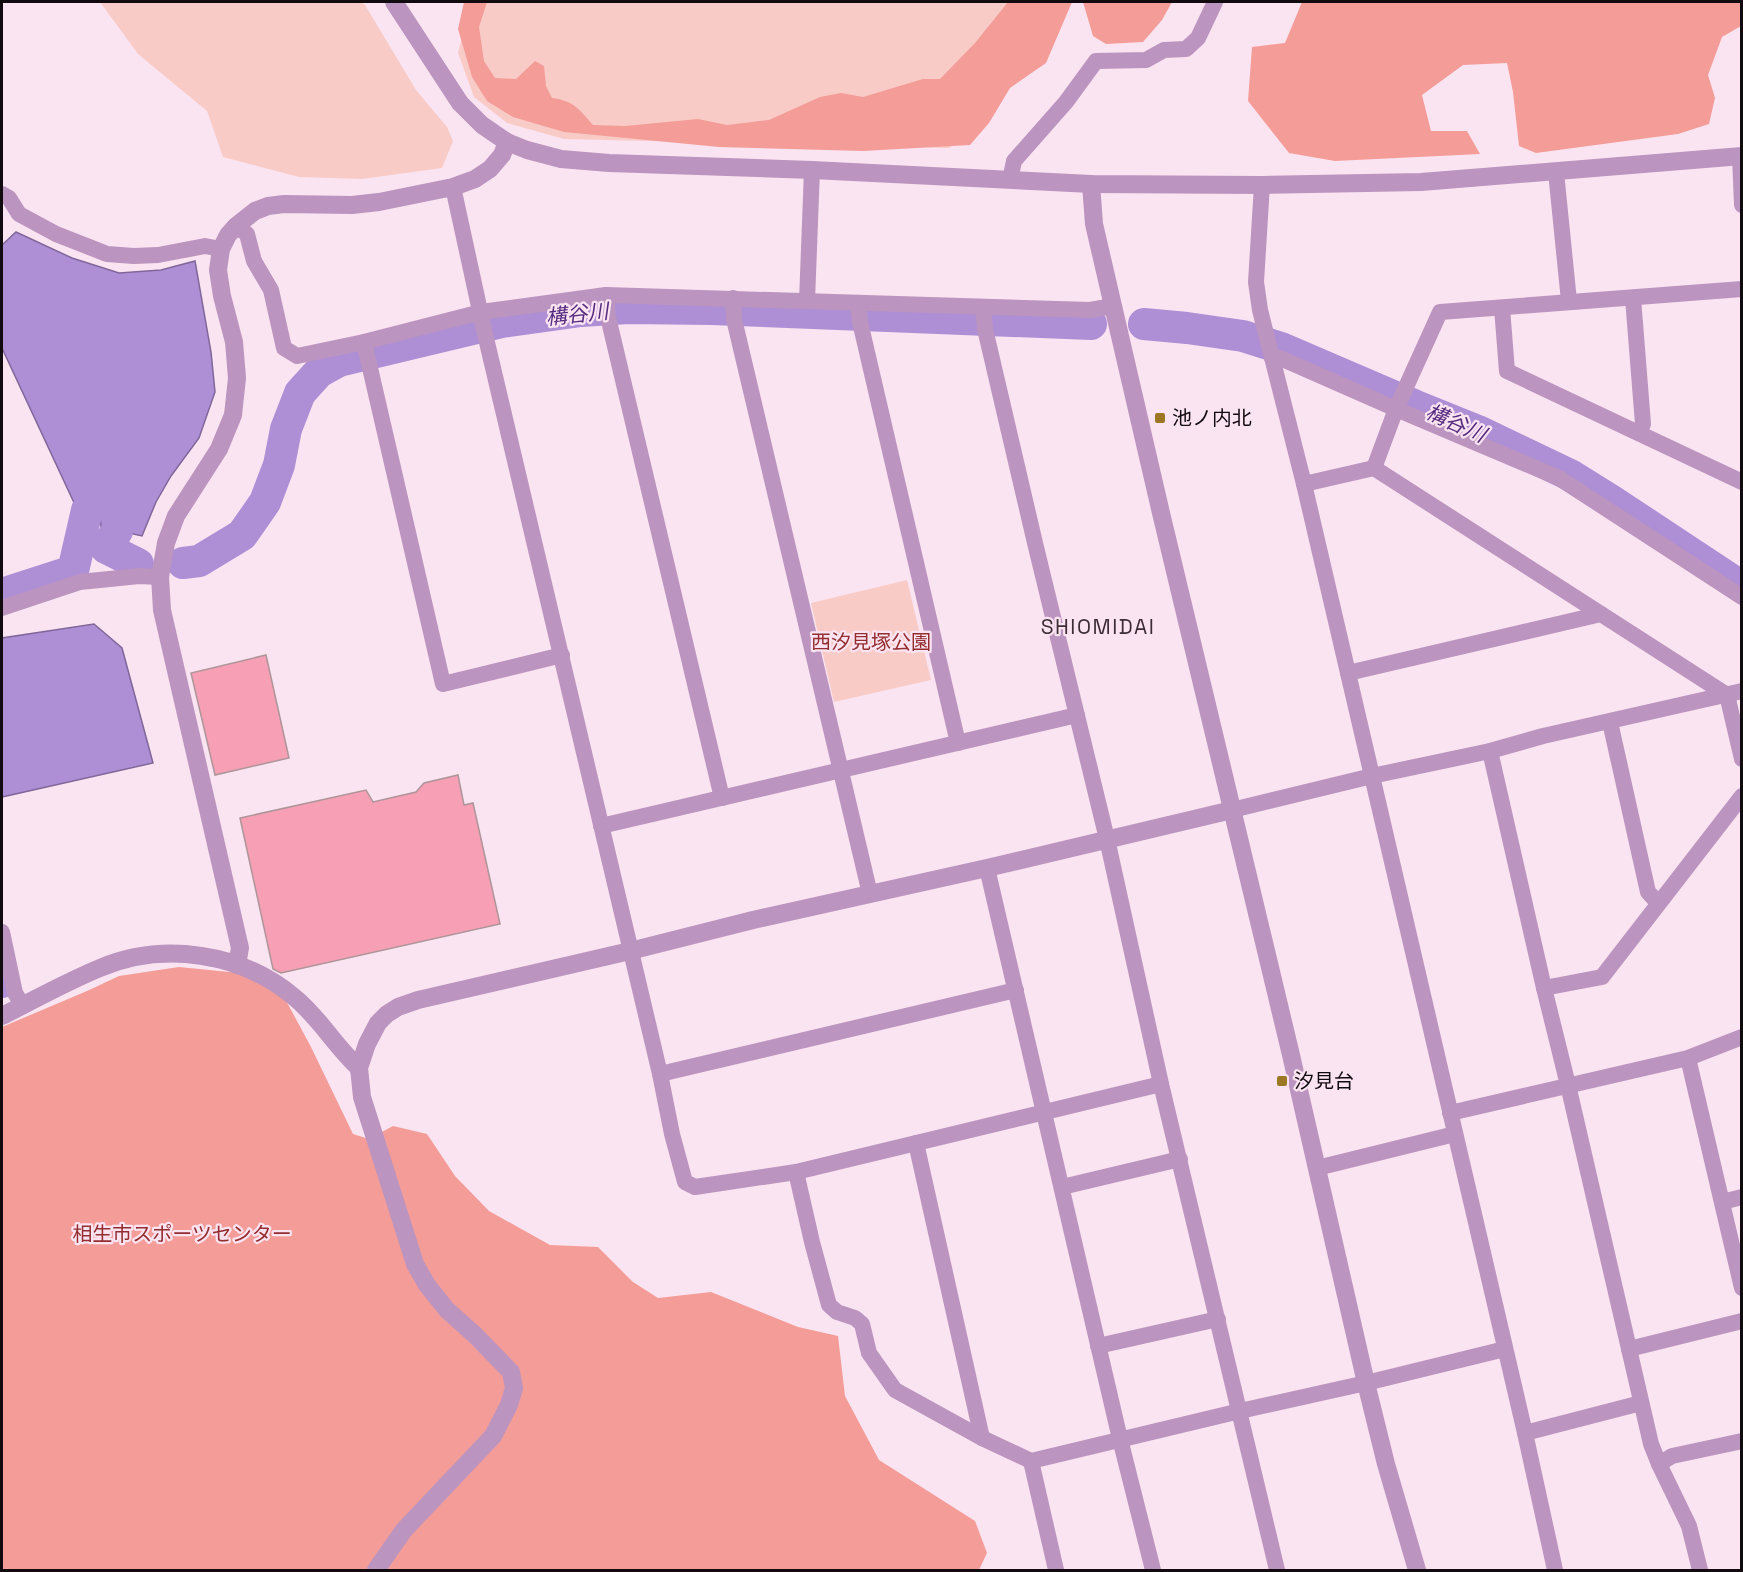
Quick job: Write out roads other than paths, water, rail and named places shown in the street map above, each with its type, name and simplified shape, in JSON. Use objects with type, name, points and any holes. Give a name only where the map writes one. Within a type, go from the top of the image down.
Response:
[{"type":"street","points":[[394,2],[460,103],[482,126],[507,142],[561,159],[1091,184],[1263,185],[1421,182],[1741,156],[1742,206]]},
{"type":"street","points":[[1010,180],[1014,161],[1066,102],[1096,62],[1146,60],[1164,50],[1186,49],[1198,38],[1215,2]]},
{"type":"street","points":[[237,964],[240,948],[162,610],[160,577],[166,543],[176,516],[219,449],[233,415],[237,378],[234,342],[218,270],[221,249],[236,225],[255,211],[268,206],[284,204],[352,205],[453,187],[475,179],[490,169],[502,155],[507,142]]},
{"type":"street","points":[[807,301],[812,170]]},
{"type":"street","points":[[1556,172],[1569,302]]},
{"type":"street","points":[[1091,184],[1094,224],[1366,1383],[1386,1464],[1417,1570]]},
{"type":"street","points":[[1263,185],[1256,282],[1260,310],[1304,484],[1555,1570]]},
{"type":"street","points":[[453,187],[482,322],[685,1182],[695,1187],[796,1172],[1161,1084]]},
{"type":"street","points":[[2,194],[9,198],[19,214],[56,234],[106,254],[158,255],[205,246],[221,249]]},
{"type":"street","points":[[236,225],[247,234],[254,261],[271,290],[284,348],[297,356],[482,322],[607,305],[733,307],[807,301],[859,311],[984,316],[1090,310],[1113,306]]},
{"type":"street","points":[[1374,468],[1399,402],[1440,312],[1742,289]]},
{"type":"street","points":[[1633,298],[1643,424],[1639,433]]},
{"type":"street","points":[[607,305],[722,798]]},
{"type":"street","points":[[733,307],[870,894]]},
{"type":"street","points":[[1502,308],[1507,371],[1742,482]]},
{"type":"street","points":[[859,311],[958,743]]},
{"type":"street","points":[[984,316],[1032,532],[1107,839],[1161,1084],[1277,1570]]},
{"type":"street","points":[[364,342],[443,684],[562,655]]},
{"type":"street","points":[[1269,347],[1280,358],[1399,402],[1559,478],[1742,597]]},
{"type":"street","points":[[1304,484],[1374,468],[1601,614],[1734,693]]},
{"type":"street","points":[[2,608],[80,582],[139,576],[160,577]]},
{"type":"street","points":[[1348,673],[1601,614]]},
{"type":"street","points":[[376,1570],[404,1530],[493,1436],[509,1404],[514,1388],[511,1372],[447,1310],[427,1285],[415,1264],[362,1097],[358,1068],[378,1023],[387,1014],[398,1007],[418,1000],[753,920],[987,868],[1734,693]]},
{"type":"street","points":[[1734,693],[1742,759]]},
{"type":"street","points":[[601,826],[1077,715]]},
{"type":"street","points":[[1610,722],[1648,892],[1659,903]]},
{"type":"street","points":[[1490,751],[1651,1444],[1689,1526],[1700,1570]]},
{"type":"street","points":[[1544,988],[1602,977],[1742,796]]},
{"type":"street","points":[[987,868],[1152,1570]]},
{"type":"street","points":[[2,932],[15,993],[23,1006]]},
{"type":"street","points":[[2,1016],[101,967],[135,957],[168,953],[210,957],[237,964],[269,979],[294,996],[315,1016],[358,1068]]},
{"type":"street","points":[[660,1074],[1016,990]]},
{"type":"street","points":[[1450,1113],[1688,1058],[1742,1037]]},
{"type":"street","points":[[1688,1058],[1742,1288]]},
{"type":"street","points":[[1317,1168],[1455,1134]]},
{"type":"street","points":[[916,1143],[982,1438]]},
{"type":"street","points":[[1062,1187],[1179,1159]]},
{"type":"street","points":[[796,1172],[814,1253],[829,1305],[837,1312],[855,1318],[862,1324],[869,1353],[895,1390],[982,1438],[1031,1461],[1505,1349]]},
{"type":"street","points":[[1722,1202],[1742,1197]]},
{"type":"street","points":[[1098,1346],[1218,1319]]},
{"type":"street","points":[[1629,1348],[1742,1321]]},
{"type":"street","points":[[1525,1433],[1641,1403]]},
{"type":"street","points":[[1659,1464],[1672,1456],[1742,1441]]},
{"type":"street","points":[[1031,1461],[1056,1570]]},
{"type":"waterway","name":"構谷川","points":[[183,563],[199,561],[242,535],[265,502],[279,465],[286,429],[300,393],[319,372],[339,361],[502,322],[581,311],[628,308],[711,309],[1091,324]]},
{"type":"waterway","name":"構谷川","points":[[1144,324],[1243,336],[1281,348],[1478,431],[1572,476],[1742,587]]},
{"type":"waterway","points":[[2,594],[73,571],[87,510]]},
{"type":"waterway","name":"構谷川","points":[[117,531],[106,548],[138,564]]},
{"type":"place","name":"池ノ内北","points":[[1160,418]]},
{"type":"place","name":"汐見台","points":[[1282,1081]]},
{"type":"district","name":"SHIOMIDAI","points":[[1098,626]]},
{"type":"park label","name":"西汐見塚公園","points":[[871,642]]},
{"type":"park label","name":"相生市スポーツセンター","points":[[182,1234]]}]
